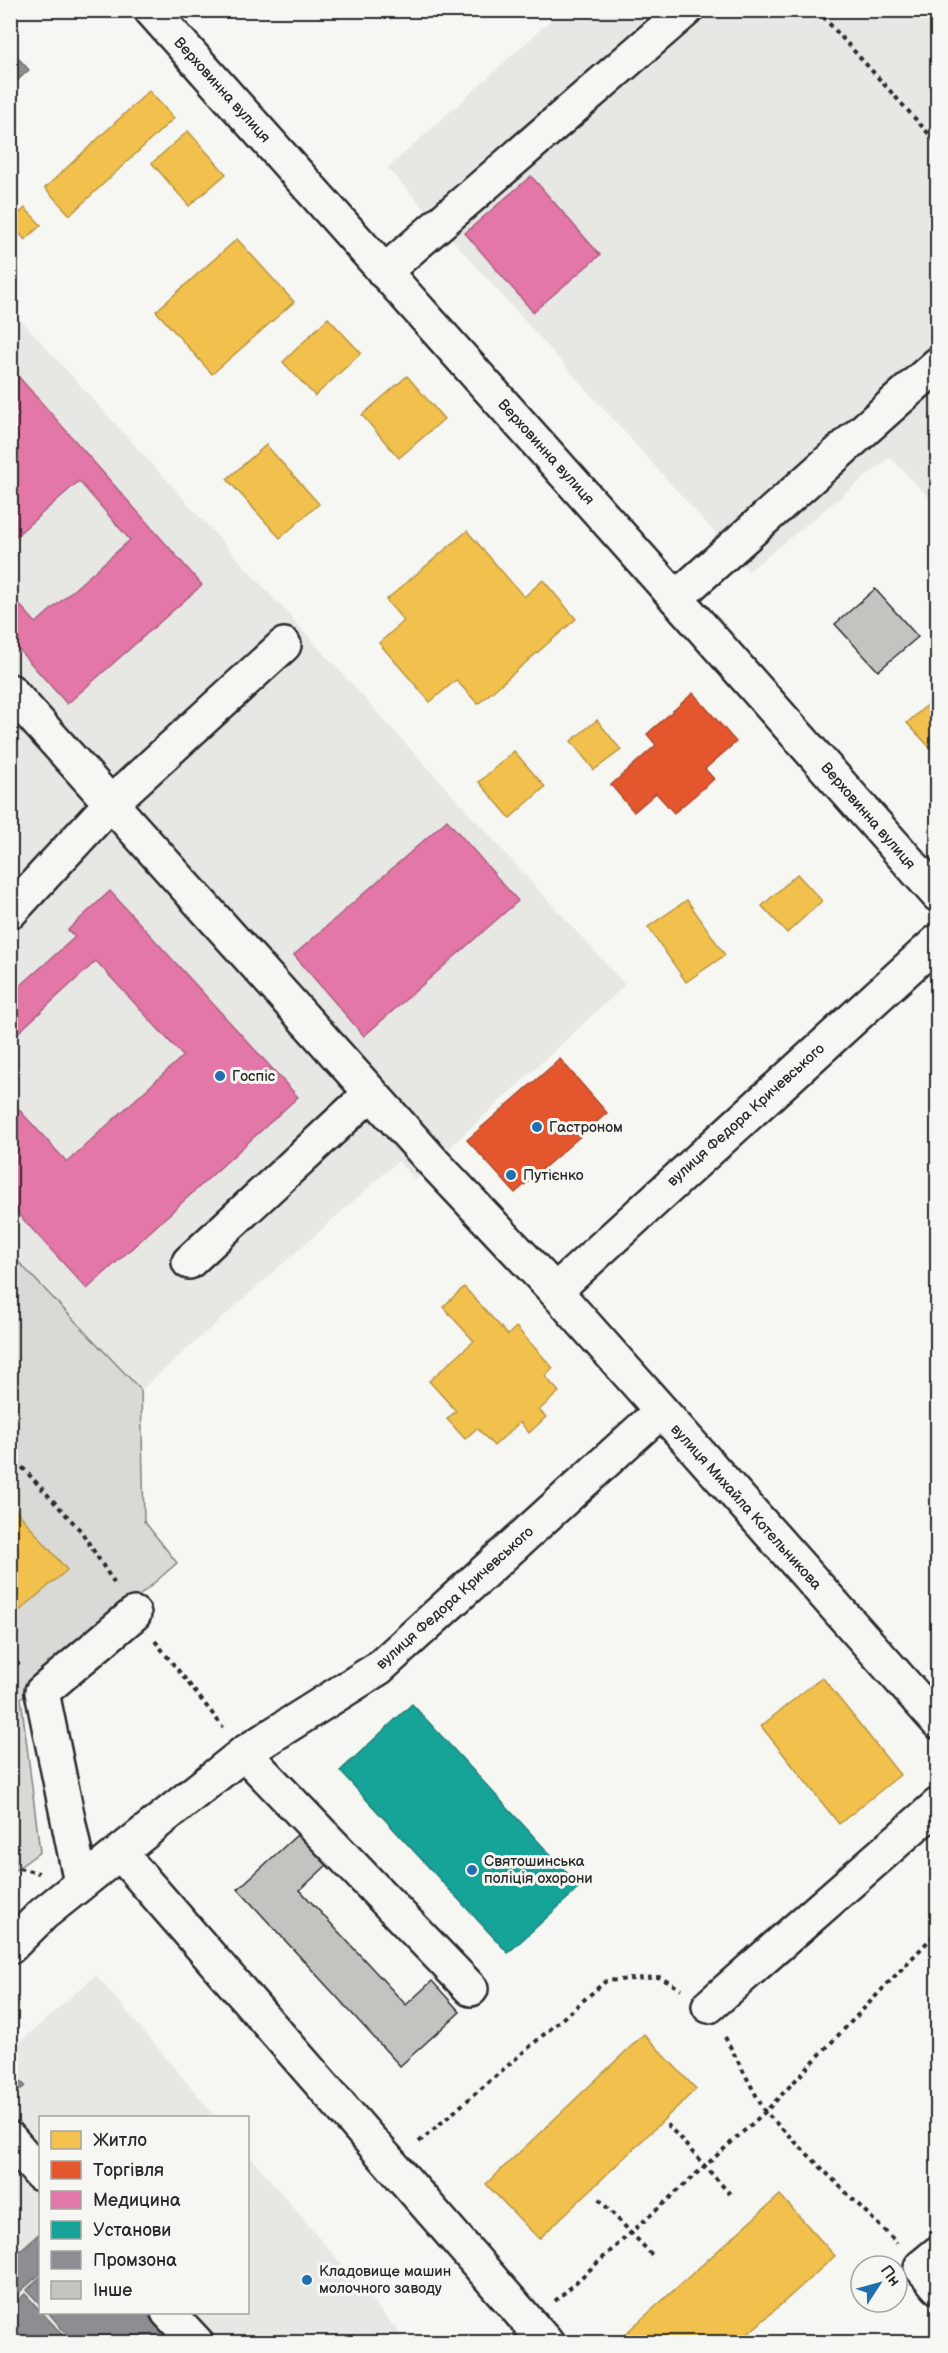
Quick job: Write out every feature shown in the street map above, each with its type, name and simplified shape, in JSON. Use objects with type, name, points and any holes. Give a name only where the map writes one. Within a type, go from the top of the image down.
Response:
[{"type":"street","name":"Верховинна вулиця","points":[[152,10],[938,896]]},
{"type":"street","points":[[384,272],[686,10]]},
{"type":"street","points":[[676,598],[938,364]]},
{"type":"street","points":[[10,912],[111,803],[284,645]]},
{"type":"street","name":"вулиця Михайла Котельникова","points":[[10,691],[371,1093],[555,1291],[938,1722]]},
{"type":"street","name":"вулиця Федора Кричевського","points":[[555,1291],[938,941]]},
{"type":"street","points":[[189,1262],[371,1093]]},
{"type":"street","name":"вулиця Федора Кричевського","points":[[10,1947],[43,1914],[244,1753],[380,1668],[661,1411]]},
{"type":"street","points":[[81,1883],[42,1692],[134,1614]]},
{"type":"street","points":[[244,1753],[471,1989]]},
{"type":"street","points":[[709,2006],[938,1805]]},
{"type":"street","points":[[120,1853],[538,2333]]},
{"type":"street","points":[[10,1933],[43,1914]]},
{"type":"street","points":[[10,2139],[39,2173]]},
{"type":"street","points":[[169,2314],[196,2343]]},
{"type":"path","points":[[817,10],[938,144]]},
{"type":"path","points":[[10,1454],[81,1531],[134,1614],[244,1753]]},
{"type":"path","points":[[538,2333],[630,2233],[765,2112],[938,1931]]},
{"type":"path","points":[[392,2165],[606,1981],[659,1977],[709,2006],[765,2112],[932,2269]]},
{"type":"path","points":[[667,2124],[730,2194]]},
{"type":"path","points":[[599,2199],[654,2257]]},
{"type":"shaded area","points":[[561,11],[937,11],[937,506],[890,457],[749,571],[388,168]]},
{"type":"shaded area","points":[[10,308],[625,985],[415,1180],[398,1161],[141,1390],[11,1253]]},
{"type":"shaded area","points":[[10,1253],[141,1390],[144,1521],[177,1563],[21,1698],[40,1852],[11,1873]]},
{"type":"shaded area","points":[[96,1975],[215,2116],[39,2116],[39,2314],[249,2314],[249,2155],[407,2342],[11,2342],[10,2051]]},
{"type":"building: Житло","points":[[149,91],[174,118],[70,215],[45,188]]},
{"type":"building: Житло","points":[[188,131],[226,174],[189,206],[152,163]]},
{"type":"building: Житло","points":[[25,208],[41,225],[25,240],[10,222]]},
{"type":"building: Житло","points":[[237,239],[294,302],[212,374],[156,311]]},
{"type":"building: Житло","points":[[328,318],[361,353],[315,396],[283,362]]},
{"type":"building: Житло","points":[[407,376],[444,419],[399,458],[362,415]]},
{"type":"building: Житло","points":[[266,445],[319,504],[280,538],[227,479]]},
{"type":"building: Житло","points":[[467,531],[524,597],[543,580],[576,619],[478,704],[456,680],[430,702],[379,643],[404,621],[386,600]]},
{"type":"building: Житло","points":[[938,667],[938,682],[930,674]]},
{"type":"building: Житло","points":[[938,695],[938,756],[907,723]]},
{"type":"building: Житло","points":[[597,720],[621,750],[594,770],[571,741]]},
{"type":"building: Житло","points":[[514,751],[545,787],[510,818],[479,782]]},
{"type":"building: Житло","points":[[797,874],[822,901],[787,933],[762,906]]},
{"type":"building: Житло","points":[[687,900],[725,955],[686,982],[648,927]]},
{"type":"building: Житло","points":[[464,1287],[508,1335],[516,1327],[553,1368],[545,1376],[559,1392],[539,1410],[546,1417],[529,1433],[520,1422],[494,1446],[477,1428],[465,1439],[447,1419],[456,1411],[429,1381],[474,1341],[443,1307]]},
{"type":"building: Житло","points":[[10,1503],[67,1570],[11,1618],[10,1617]]},
{"type":"building: Житло","points":[[822,1677],[900,1775],[839,1824],[761,1726]]},
{"type":"building: Житло","points":[[644,2034],[696,2089],[539,2239],[486,2184]]},
{"type":"building: Житло","points":[[780,2195],[835,2256],[739,2342],[632,2342],[625,2334]]},
{"type":"building: Торгівля","points":[[693,693],[736,742],[705,769],[714,779],[674,813],[656,793],[634,812],[611,785],[656,745],[647,734]]},
{"type":"building: Торгівля","name":"Гастроном","points":[[560,1059],[607,1113],[515,1193],[467,1140]]},
{"type":"building: Медицина","points":[[531,176],[600,255],[533,312],[465,233]]},
{"type":"building: Медицина","points":[[10,367],[202,585],[67,704],[10,640],[10,594],[36,623],[130,540],[79,481],[10,541],[10,424],[20,415],[10,404]]},
{"type":"building: Медицина","points":[[447,820],[518,901],[364,1036],[294,955]]},
{"type":"building: Медицина","name":"Госпіс","points":[[110,891],[298,1097],[87,1289],[10,1205],[10,1100],[67,1162],[183,1056],[96,961],[10,1040],[10,995],[75,937],[68,930]]},
{"type":"building: Установи","points":[[412,1704],[580,1887],[508,1953],[340,1771]]},
{"type":"building: Промзона","points":[[10,49],[29,70],[10,87]]},
{"type":"building: Промзона","points":[[10,2069],[25,2086],[10,2099]]},
{"type":"building: Промзона","points":[[39,2234],[39,2275],[10,2300],[10,2259]]},
{"type":"building: Промзона","points":[[39,2278],[39,2303],[27,2290]]},
{"type":"building: Промзона","points":[[25,2294],[39,2309],[39,2314],[43,2314],[68,2341],[10,2342],[10,2307]]},
{"type":"building: Промзона","points":[[50,2314],[146,2314],[171,2342],[73,2342]]},
{"type":"building: Інше","points":[[875,589],[918,637],[878,671],[835,624]]},
{"type":"building: Інше","points":[[298,1834],[327,1865],[300,1890],[406,2005],[432,1981],[460,2012],[400,2066],[238,1889]]},
{"type":"place","name":"Госпіс","points":[[220,1076]]},
{"type":"place","name":"Гастроном","points":[[537,1127]]},
{"type":"place","name":"Путієнко","points":[[511,1175]]},
{"type":"place","name":"Святошинська поліція охорони","points":[[472,1870]]},
{"type":"place","name":"Кладовище машин молочного заводу","points":[[307,2280]]}]
